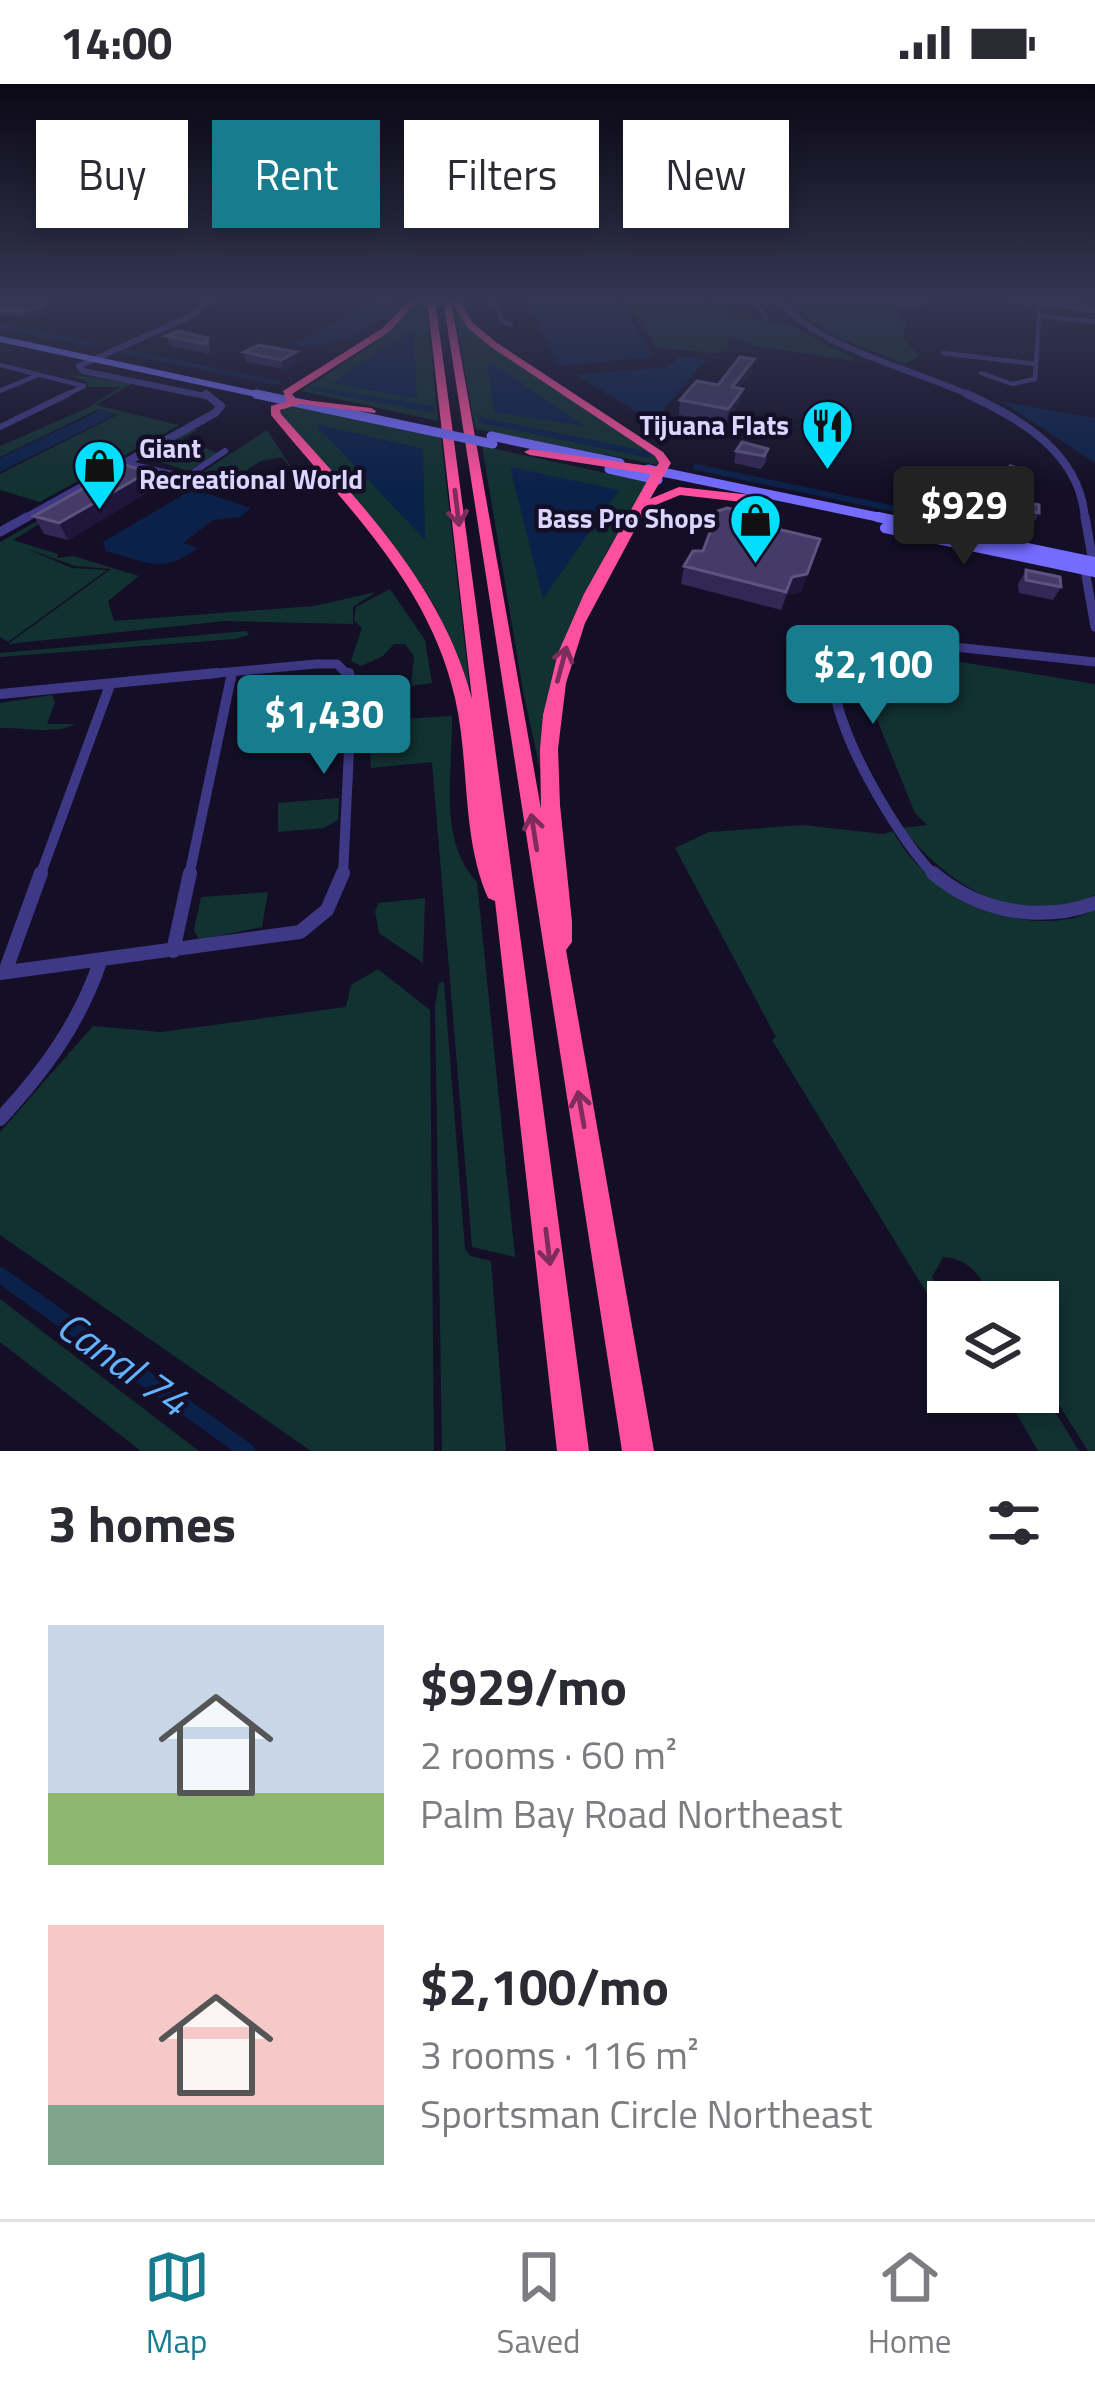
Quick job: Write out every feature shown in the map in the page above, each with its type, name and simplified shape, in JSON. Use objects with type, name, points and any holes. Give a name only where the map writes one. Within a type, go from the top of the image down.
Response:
[{"type":"highway","points":[[339,363],[275,408],[276,415],[402,562],[442,632],[468,718],[489,873],[510,937]]},
{"type":"highway","points":[[439,363],[573,1451]]},
{"type":"highway","points":[[460,363],[638,1451]]},
{"type":"highway","points":[[521,363],[659,454],[665,463],[572,627],[552,708],[549,787],[562,923],[561,989]]},
{"type":"highway","points":[[289,397],[371,411]]},
{"type":"highway","points":[[530,452],[657,475]]},
{"type":"highway","points":[[644,506],[679,491],[751,499]]},
{"type":"main road","points":[[126,363],[1092,567]]},
{"type":"main road","points":[[371,411],[426,426]]},
{"type":"main road","points":[[492,440],[530,452]]},
{"type":"main road","points":[[657,475],[751,499],[1092,567]]},
{"type":"street","points":[[0,529],[200,416],[213,404],[203,396],[144,382],[70,371],[74,363]]},
{"type":"street","points":[[889,363],[969,398],[1039,438],[1070,469],[1084,494],[1095,627]]},
{"type":"street","points":[[981,373],[1000,382],[1028,383],[1035,380],[1036,364],[1026,363]]},
{"type":"street","points":[[0,364],[84,386],[0,427]]},
{"type":"street","points":[[0,391],[41,374]]},
{"type":"street","points":[[123,460],[186,477],[225,451]]},
{"type":"street","points":[[1095,662],[874,643],[843,658],[830,682],[833,698],[904,843],[925,864],[961,891],[1005,911],[1052,915],[1095,903]]},
{"type":"street","points":[[0,694],[316,664],[337,664],[348,670],[352,687],[343,880],[327,910],[300,932],[2,972],[110,685]]},
{"type":"street","points":[[173,950],[232,674]]},
{"type":"street","points":[[0,1120],[50,1063],[85,1012],[100,962]]},
{"type":"green space","points":[[344,363],[432,363],[438,421],[301,391]]},
{"type":"green space","points":[[463,363],[523,363],[656,456],[658,465],[475,429]]},
{"type":"green space","points":[[65,374],[133,383],[96,405],[179,425],[40,502],[0,490],[0,474],[117,415],[99,409],[0,457],[0,446],[87,408],[121,387],[89,387],[84,380]]},
{"type":"green space","points":[[288,405],[441,437],[470,690],[436,608],[419,581],[280,412]]},
{"type":"green space","points":[[191,428],[197,430],[182,439],[218,453],[188,471],[147,458],[135,459]]},
{"type":"green space","points":[[267,430],[297,476],[282,457],[261,461],[228,482],[198,475]]},
{"type":"green space","points":[[482,446],[652,483],[605,554],[580,604],[543,783],[523,691]]},
{"type":"green space","points":[[110,480],[13,540],[58,554],[57,558],[73,556],[139,576],[108,601],[114,621],[314,606],[376,592],[353,607],[353,624],[225,621],[8,644],[111,569],[75,566],[25,548],[72,568],[107,570],[8,642],[0,637],[0,542]]},
{"type":"green space","points":[[390,589],[425,640],[432,683],[411,686],[414,656],[405,644],[394,644],[383,656],[361,666],[351,661],[362,628],[354,620],[356,607]]},
{"type":"green space","points":[[246,631],[249,635],[235,639],[0,657],[0,653]]},
{"type":"green space","points":[[949,660],[1095,684],[1095,895],[1040,908],[988,897],[942,868],[903,828],[927,825],[915,813],[860,678],[886,661]]},
{"type":"green space","points":[[52,695],[55,702],[47,724],[76,724],[49,730],[0,728],[0,703]]},
{"type":"green space","points":[[452,716],[452,826],[464,865],[477,882],[515,1257],[472,1247],[432,762],[371,768],[368,721]]},
{"type":"green space","points":[[339,798],[338,820],[324,828],[278,832],[278,803]]},
{"type":"green space","points":[[803,825],[883,834],[893,831],[928,875],[981,907],[1039,921],[1068,919],[1095,910],[1095,1451],[1088,1451],[1059,1405],[1059,1281],[982,1281],[969,1266],[943,1257],[934,1281],[927,1281],[927,1294],[772,1040],[776,1037],[675,848],[709,832]]},
{"type":"green space","points":[[268,892],[262,927],[199,940],[194,930],[201,897]]},
{"type":"green space","points":[[425,898],[423,963],[379,933],[375,911],[379,903]]},
{"type":"green space","points":[[378,969],[430,1010],[434,1451],[311,1451],[0,1235],[0,1132],[93,1026],[161,1032],[346,1007],[351,985]]},
{"type":"green space","points":[[444,982],[465,1249],[470,1256],[491,1261],[506,1451],[442,1451],[435,1006],[439,983]]},
{"type":"green space","points":[[0,1299],[199,1451],[141,1451],[0,1342]]},
{"type":"green space","points":[[1016,1413],[1056,1413],[1079,1451],[1038,1451]]},
{"type":"water","points":[[362,363],[415,363],[417,399],[333,383]]},
{"type":"water","points":[[487,363],[492,363],[584,426],[494,412]]},
{"type":"water","points":[[704,363],[657,417],[645,417],[576,375]]},
{"type":"water","points":[[1001,401],[1095,418],[1095,463]]},
{"type":"water","points":[[101,410],[115,415],[0,472],[0,458]]},
{"type":"water","points":[[317,426],[423,449],[425,540]]},
{"type":"water","points":[[510,467],[619,490],[543,599]]},
{"type":"water","points":[[193,489],[251,508],[240,517],[213,520],[183,543],[198,548],[174,561],[154,564],[106,551],[103,542]]},
{"type":"building","points":[[735,363],[751,363],[732,387],[743,389],[728,409],[680,400],[697,381],[718,385]]},
{"type":"building","points":[[742,442],[768,449],[764,456],[736,451]]},
{"type":"building","points":[[125,465],[148,472],[59,523],[34,516]]},
{"type":"building","points":[[1010,466],[1030,471],[1025,502],[1039,505],[1039,513],[985,502],[989,477],[1004,480]]},
{"type":"building","name":"Bass Pro Shops","points":[[727,508],[765,516],[761,525],[820,539],[807,574],[792,577],[786,592],[684,566],[693,551],[703,551],[718,511]]},
{"type":"building","points":[[1026,570],[1060,577],[1061,587],[1026,580]]},
{"type":"waterway","points":[[180,363],[278,383]]},
{"type":"waterway","points":[[312,388],[353,395]]},
{"type":"waterway","points":[[345,394],[353,395]]},
{"type":"waterway","points":[[353,395],[432,409]]},
{"type":"waterway","points":[[353,395],[362,397]]},
{"type":"waterway","points":[[481,420],[649,455]]},
{"type":"waterway","points":[[696,467],[947,520]]},
{"type":"waterway","points":[[933,517],[953,521]]},
{"type":"waterway","name":"Canal 74","points":[[0,1275],[247,1451]]},
{"type":"place","name":"Tijuana Flats","points":[[828,472]]},
{"type":"place","name":"Giant Recreational World","points":[[100,511]]},
{"type":"place","name":"Bass Pro Shops","points":[[755,565]]}]
